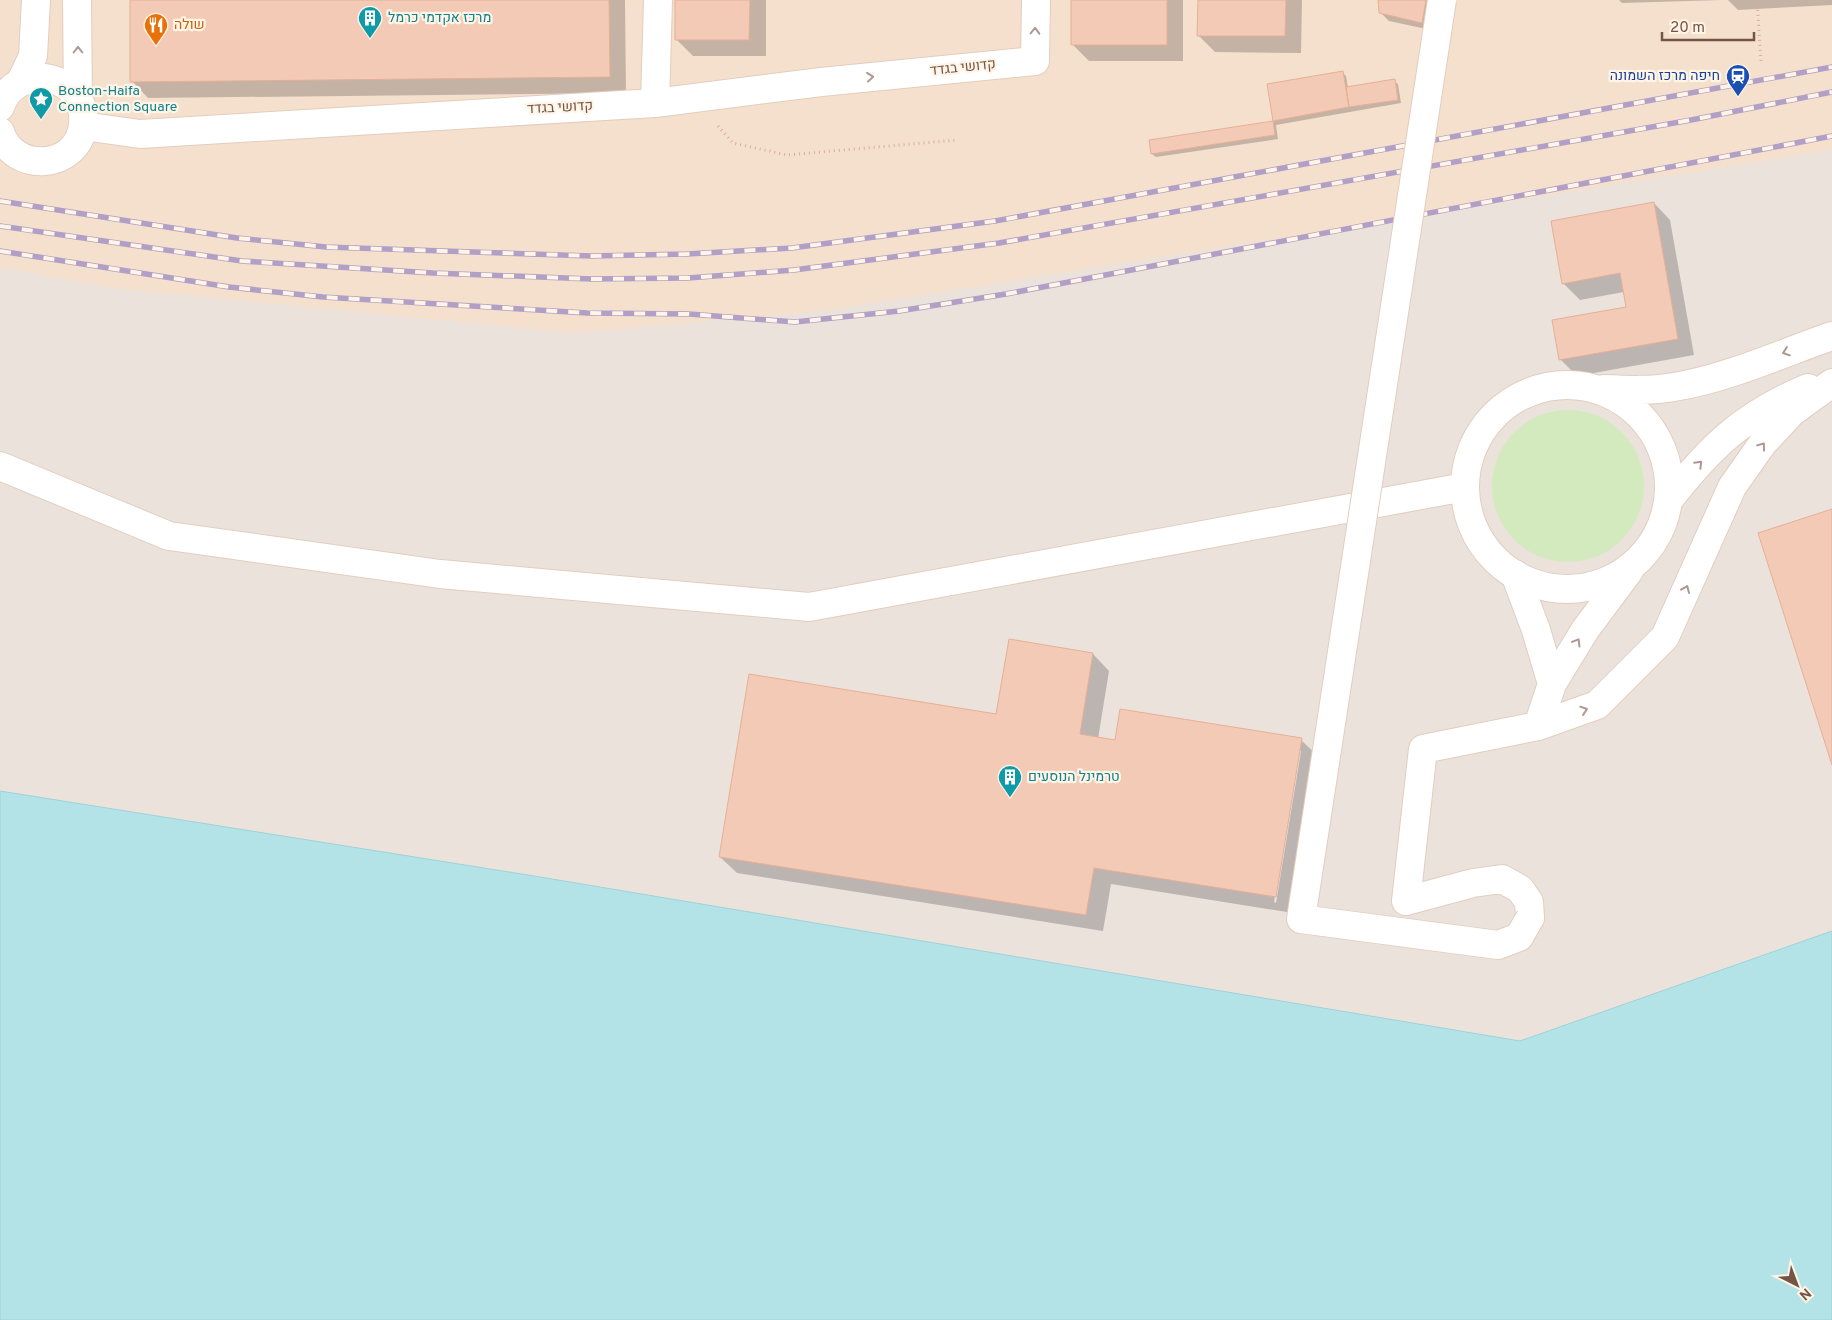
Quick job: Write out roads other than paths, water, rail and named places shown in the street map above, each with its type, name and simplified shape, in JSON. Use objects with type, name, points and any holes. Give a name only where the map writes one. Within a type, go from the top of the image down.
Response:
[{"type":"street","points":[[21,81],[33,56],[36,0]]},
{"type":"street","points":[[78,0],[78,99]]},
{"type":"street","points":[[655,103],[658,0]]},
{"type":"street","name":"קדושי בגדד","points":[[83,126],[140,134],[655,103],[821,82],[1035,61],[1036,0]]},
{"type":"street","points":[[1442,0],[1301,919],[1498,945],[1519,936],[1530,918],[1529,902],[1520,890],[1502,879],[1473,883],[1406,901],[1423,749],[1538,726],[1597,705],[1665,637],[1732,487],[1763,443],[1792,412],[1832,383]]},
{"type":"street","points":[[0,108],[10,89],[21,81],[46,77],[59,81],[70,88],[78,99],[83,112],[83,126],[79,139],[71,150],[60,158],[47,162],[34,162],[21,158],[10,150],[0,132]]},
{"type":"street","points":[[1595,388],[1624,401],[1647,422],[1664,451],[1670,485],[1665,518],[1649,548],[1624,572],[1594,586],[1560,589],[1530,583],[1504,567],[1483,546],[1469,518],[1465,488],[1469,456],[1483,428],[1505,406],[1533,390],[1564,384],[1639,391],[1674,387],[1706,380],[1832,336]]},
{"type":"street","points":[[1668,501],[1690,472],[1744,420],[1777,401],[1832,378]]},
{"type":"street","points":[[0,466],[169,536],[440,574],[809,607],[1465,488]]},
{"type":"street","points":[[1538,726],[1552,684],[1585,630],[1637,560]]},
{"type":"street","points":[[1514,574],[1536,630],[1552,684]]},
{"type":"water","points":[[0,791],[534,876],[1520,1041],[1832,931],[1832,1320],[0,1320]]},
{"type":"railway","points":[[0,201],[237,238],[326,247],[591,256],[687,254],[792,248],[995,221],[1832,67]]},
{"type":"railway","points":[[0,226],[242,261],[433,273],[591,279],[688,278],[794,270],[999,243],[1691,120],[1832,92]]},
{"type":"railway","points":[[0,251],[229,287],[323,297],[587,313],[689,314],[795,322],[899,311],[1006,294],[1832,136]]},
{"type":"place","name":"מרכז אקדמי כרמל","points":[[370,39]]},
{"type":"place","name":"שולה","points":[[156,46]]},
{"type":"place","name":"חיפה מרכז השמונה","points":[[1738,97]]},
{"type":"place","name":"Boston-Haifa Connection Square","points":[[41,120]]},
{"type":"place","name":"טרמינל הנוסעים","points":[[1010,798]]}]
